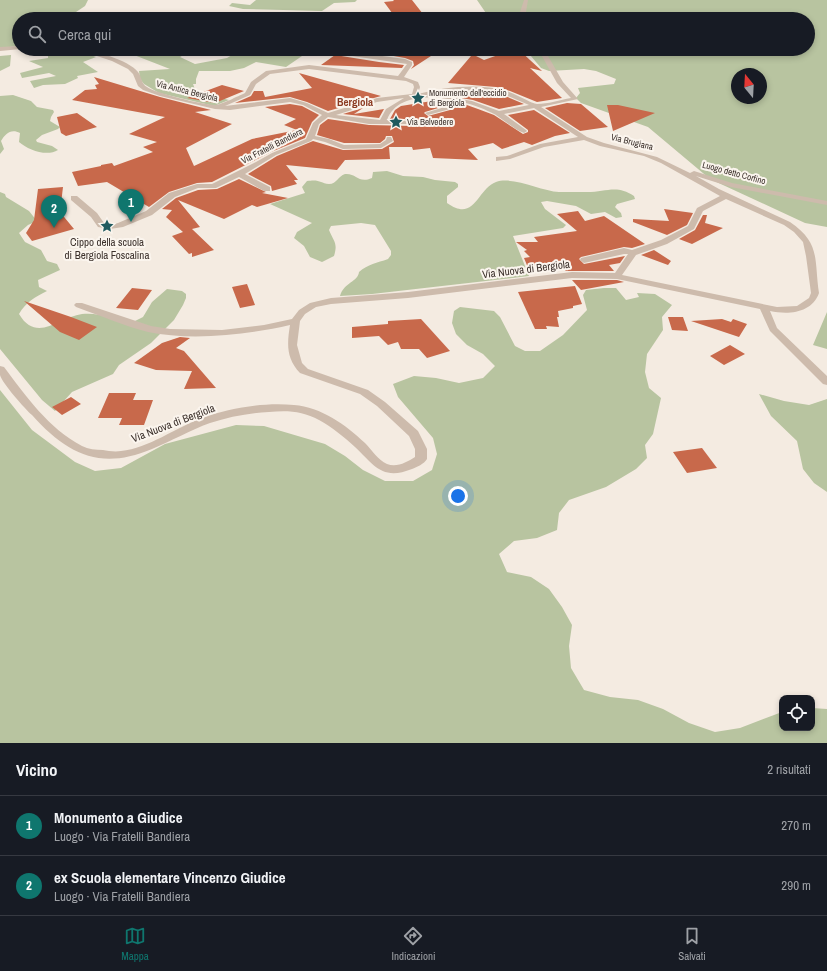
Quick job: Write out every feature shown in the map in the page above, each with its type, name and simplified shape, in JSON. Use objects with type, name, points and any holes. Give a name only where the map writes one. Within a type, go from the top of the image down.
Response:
[{"type":"street","points":[[523,12],[526,0]]},
{"type":"street","points":[[0,49],[12,49]]},
{"type":"street","name":"Via Antica Bergiola","points":[[101,56],[114,60],[130,68],[136,73],[140,85],[145,89],[162,95],[215,107],[230,108],[290,100],[305,104],[327,115]]},
{"type":"street","points":[[369,56],[410,63],[400,78]]},
{"type":"street","points":[[498,113],[574,98],[560,83],[545,56]]},
{"type":"street","points":[[215,107],[248,94],[253,83],[268,72],[314,66],[410,80],[416,84],[417,87],[414,96]]},
{"type":"street","name":"Via Brugiana","points":[[327,115],[376,99],[414,96],[442,90],[491,90],[512,95],[584,138],[609,147],[640,153],[672,166],[725,196]]},
{"type":"street","name":"Via Brugiana","points":[[383,122],[390,109],[414,96],[454,100],[482,106],[498,113],[524,131]]},
{"type":"street","points":[[428,113],[448,108]]},
{"type":"street","points":[[327,115],[369,122],[410,123]]},
{"type":"street","name":"Via Fratelli Bandiera","points":[[74,198],[94,215],[101,225],[110,227],[120,225],[149,213],[165,199],[197,186],[213,186],[239,174],[274,154],[309,140],[317,122],[327,115]]},
{"type":"street","points":[[311,137],[328,140],[343,147],[381,146],[390,141],[389,138]]},
{"type":"street","points":[[500,159],[508,158],[542,145],[584,138]]},
{"type":"street","name":"Luogo detto Corfino","points":[[640,153],[660,154],[694,173],[731,185],[827,203]]},
{"type":"street","name":"Via Fratelli Bandiera","points":[[239,174],[267,189]]},
{"type":"street","points":[[584,260],[624,251],[633,252],[664,242],[691,228],[700,210],[725,196]]},
{"type":"street","name":"Via Nuova di Bergiola","points":[[0,369],[36,415],[76,448],[93,453],[121,455],[141,449],[195,425],[218,417],[268,408],[298,408],[331,422],[361,446],[377,463],[392,469],[404,469],[421,459],[421,449],[414,434],[381,404],[364,392],[304,371],[297,364],[292,345],[295,321],[302,312],[313,305],[331,301],[408,295],[572,275],[617,276],[777,310],[801,308],[809,304],[813,299],[814,293],[809,245],[796,229],[725,196]]},
{"type":"street","points":[[617,276],[633,252]]},
{"type":"street","points":[[79,305],[150,329],[170,332],[222,333],[264,328],[295,321]]},
{"type":"street","points":[[764,308],[773,329],[827,382]]},
{"type":"green space","points":[[0,0],[88,0],[85,6],[76,12],[12,12],[12,47],[0,48]]},
{"type":"green space","points":[[256,0],[357,0],[355,2],[334,3],[322,11],[243,9],[229,6],[232,3],[250,5]]},
{"type":"green space","points":[[477,0],[827,0],[827,227],[805,223],[710,179],[648,127],[581,103],[576,98],[580,93],[578,88],[614,84],[616,79],[596,71],[584,69],[549,71],[541,68],[531,56],[815,56],[815,12],[485,12]]},
{"type":"green space","points":[[11,55],[10,66],[0,71],[0,56]]},
{"type":"green space","points":[[48,56],[93,56],[96,57],[83,62],[98,72],[77,76],[78,78],[65,84],[43,85],[34,88],[30,81],[56,76],[49,73],[22,78],[20,73],[43,67],[29,61],[48,58]]},
{"type":"green space","points":[[137,56],[182,56],[180,57],[195,64],[227,58],[230,56],[302,56],[286,67],[256,62],[244,68],[230,71],[199,71],[196,84],[193,84],[196,92],[229,100],[214,106],[159,93],[144,84],[140,79],[139,71],[170,69]]},
{"type":"green space","points":[[13,95],[31,101],[37,107],[53,110],[54,112],[50,121],[60,127],[42,135],[36,140],[37,142],[52,146],[58,150],[43,153],[27,148],[19,142],[20,133],[11,131],[4,136],[1,141],[4,149],[0,154],[0,96]]},
{"type":"green space","points":[[387,171],[403,176],[423,177],[455,182],[458,184],[458,187],[447,196],[447,203],[456,208],[464,209],[475,203],[490,186],[496,182],[503,181],[519,182],[559,192],[594,192],[617,189],[628,192],[634,196],[635,199],[617,204],[615,207],[621,213],[622,217],[616,218],[605,212],[591,214],[576,206],[547,201],[541,202],[545,209],[566,225],[563,228],[513,236],[529,276],[372,294],[340,296],[342,291],[356,278],[362,269],[369,265],[388,259],[391,255],[391,251],[375,225],[361,223],[331,226],[329,230],[336,248],[334,256],[322,262],[310,257],[304,246],[294,238],[297,232],[312,223],[270,204],[305,193],[302,187],[307,181],[315,180],[326,184],[332,184],[345,174],[367,180],[372,178],[373,172]]},
{"type":"green space","points":[[0,192],[29,211],[37,221],[28,225],[19,233],[25,242],[41,250],[47,261],[57,264],[60,270],[38,280],[39,287],[47,291],[31,300],[19,314],[26,323],[33,327],[41,328],[49,326],[82,314],[107,316],[131,323],[143,317],[152,302],[167,289],[182,291],[186,294],[183,305],[174,320],[151,343],[119,365],[113,374],[72,392],[55,411],[42,400],[0,349]]},
{"type":"green space","points":[[616,288],[626,300],[639,297],[637,293],[655,294],[672,305],[662,317],[663,330],[647,354],[645,372],[649,388],[661,398],[653,434],[645,445],[647,458],[636,469],[606,487],[569,500],[559,513],[557,530],[537,538],[514,541],[499,554],[507,572],[531,577],[549,589],[562,607],[572,625],[569,646],[571,668],[584,690],[610,697],[638,700],[663,709],[689,723],[715,732],[740,728],[779,713],[779,731],[815,731],[815,708],[827,709],[827,743],[0,743],[0,390],[32,430],[75,462],[95,471],[121,468],[165,444],[236,425],[264,426],[325,444],[345,456],[363,470],[385,481],[413,481],[432,470],[437,454],[433,438],[398,397],[393,384],[414,376],[436,378],[459,383],[483,378],[495,366],[483,354],[467,345],[456,334],[452,323],[454,311],[460,307],[494,311],[500,317],[515,346],[525,351],[540,351],[563,335],[587,310],[583,295],[586,290]]},
{"type":"green space","points":[[827,312],[827,349],[813,345]]},
{"type":"green space","points":[[759,394],[784,401],[809,405],[827,399],[827,492],[814,483],[803,469],[797,441],[771,416]]},
{"type":"building","points":[[393,0],[412,0],[421,12],[391,12],[384,2],[394,1]]},
{"type":"building","points":[[334,56],[341,56],[404,65],[402,68],[321,65]]},
{"type":"building","points":[[394,56],[431,56],[411,69],[414,65],[413,61]]},
{"type":"building","points":[[471,56],[476,56],[484,60],[495,56],[526,56],[542,71],[530,68],[562,98],[537,102],[496,87],[448,83]]},
{"type":"building","points":[[299,73],[381,96],[328,111],[290,97],[235,103],[251,96],[254,91],[263,91],[265,97],[312,88]]},
{"type":"building","points":[[94,77],[160,97],[211,110],[195,112],[232,124],[186,148],[194,166],[252,139],[297,130],[284,125],[296,119],[265,107],[290,104],[302,106],[319,115],[312,122],[305,138],[271,152],[212,182],[197,183],[169,192],[149,207],[107,182],[78,186],[72,172],[112,163],[114,166],[153,152],[143,147],[157,142],[129,134],[165,117],[72,100],[85,90],[97,89],[95,85],[99,84]]},
{"type":"building","points":[[222,85],[244,91],[215,103],[187,98]]},
{"type":"building","points":[[473,93],[503,95],[524,104],[499,109],[473,100],[455,97]]},
{"type":"building","points":[[438,100],[464,104],[494,115],[523,134],[528,132],[528,130],[508,115],[534,110],[570,133],[555,136],[532,145],[524,142],[502,149],[493,143],[468,149],[478,160],[433,158],[430,148],[413,150],[412,147],[389,147],[390,159],[345,160],[337,170],[286,165],[298,180],[294,180],[297,184],[272,191],[271,186],[248,174],[277,156],[313,141],[343,150],[382,149],[394,142],[392,136],[386,136],[380,143],[344,143],[317,135],[320,125],[328,119],[369,125],[412,126],[414,123],[410,120],[390,119],[395,110],[401,106]],"holes":[[[448,105],[452,108],[450,110],[428,116],[424,113]]]},
{"type":"building","points":[[567,103],[581,104],[608,127],[580,131],[545,108]]},
{"type":"building","points":[[607,105],[618,105],[655,113],[613,131]]},
{"type":"building","points":[[363,108],[354,114],[384,109],[379,118],[343,114]]},
{"type":"building","points":[[77,113],[97,127],[66,136],[61,133],[57,117]]},
{"type":"building","points":[[239,179],[266,192],[262,193],[288,198],[257,207],[252,205],[224,219],[178,200],[200,227],[192,229],[214,250],[192,257],[192,253],[189,254],[172,236],[183,232],[166,217],[172,210],[162,209],[176,198],[198,190],[217,189]]},
{"type":"building","points":[[63,187],[60,212],[74,229],[32,241],[26,233],[34,220],[38,189]]},
{"type":"building","points":[[664,209],[693,213],[687,225],[667,235],[633,222],[633,219],[669,221]]},
{"type":"building","points":[[578,211],[585,221],[604,216],[645,244],[632,248],[624,247],[581,257],[579,259],[584,264],[625,256],[620,263],[609,265],[614,271],[566,271],[559,263],[529,270],[524,258],[530,257],[524,251],[527,250],[516,242],[538,242],[534,237],[577,231],[557,214]]},
{"type":"building","points":[[703,215],[707,215],[705,223],[723,228],[692,244],[679,239],[695,230]]},
{"type":"building","points":[[654,250],[671,261],[668,265],[641,255]]},
{"type":"building","points":[[572,280],[617,280],[624,282],[581,290]]},
{"type":"building","points":[[247,284],[255,305],[240,308],[232,287]]},
{"type":"building","points":[[575,286],[582,304],[573,306],[573,308],[558,311],[559,317],[557,317],[559,327],[546,326],[547,329],[535,329],[518,292]]},
{"type":"building","points":[[132,288],[152,290],[138,310],[116,308]]},
{"type":"building","points":[[24,301],[97,327],[79,340],[60,332]]},
{"type":"building","points":[[668,317],[683,317],[688,331],[672,330]]},
{"type":"building","points":[[421,319],[450,351],[427,358],[419,349],[401,349],[398,342],[388,345],[379,336],[352,338],[352,327],[388,324],[388,321]]},
{"type":"building","points":[[722,319],[731,322],[733,319],[747,324],[739,337],[691,321]]},
{"type":"building","points":[[180,337],[190,338],[176,348],[184,351],[216,388],[184,389],[192,371],[156,370],[134,363],[162,343]]},
{"type":"building","points":[[730,345],[745,354],[724,365],[710,356]]},
{"type":"building","points":[[109,393],[136,393],[133,400],[153,400],[144,425],[119,425],[122,418],[98,418]]},
{"type":"building","points":[[71,397],[81,404],[62,415],[52,407]]},
{"type":"building","points":[[702,448],[717,468],[687,473],[673,452]]},
{"type":"place","name":"Monumento dell'eccidio di Bergiola","points":[[418,98]]},
{"type":"place","name":"Via Belvedere","points":[[396,122]]},
{"type":"place","name":"Monumento a Giudice","points":[[131,222]]},
{"type":"place","name":"Cippo della scuola di Bergiola Foscalina","points":[[107,226]]},
{"type":"place","name":"ex Scuola elementare Vincenzo Giudice","points":[[54,228]]},
{"type":"district","name":"Bergiola","points":[[355,102]]}]
